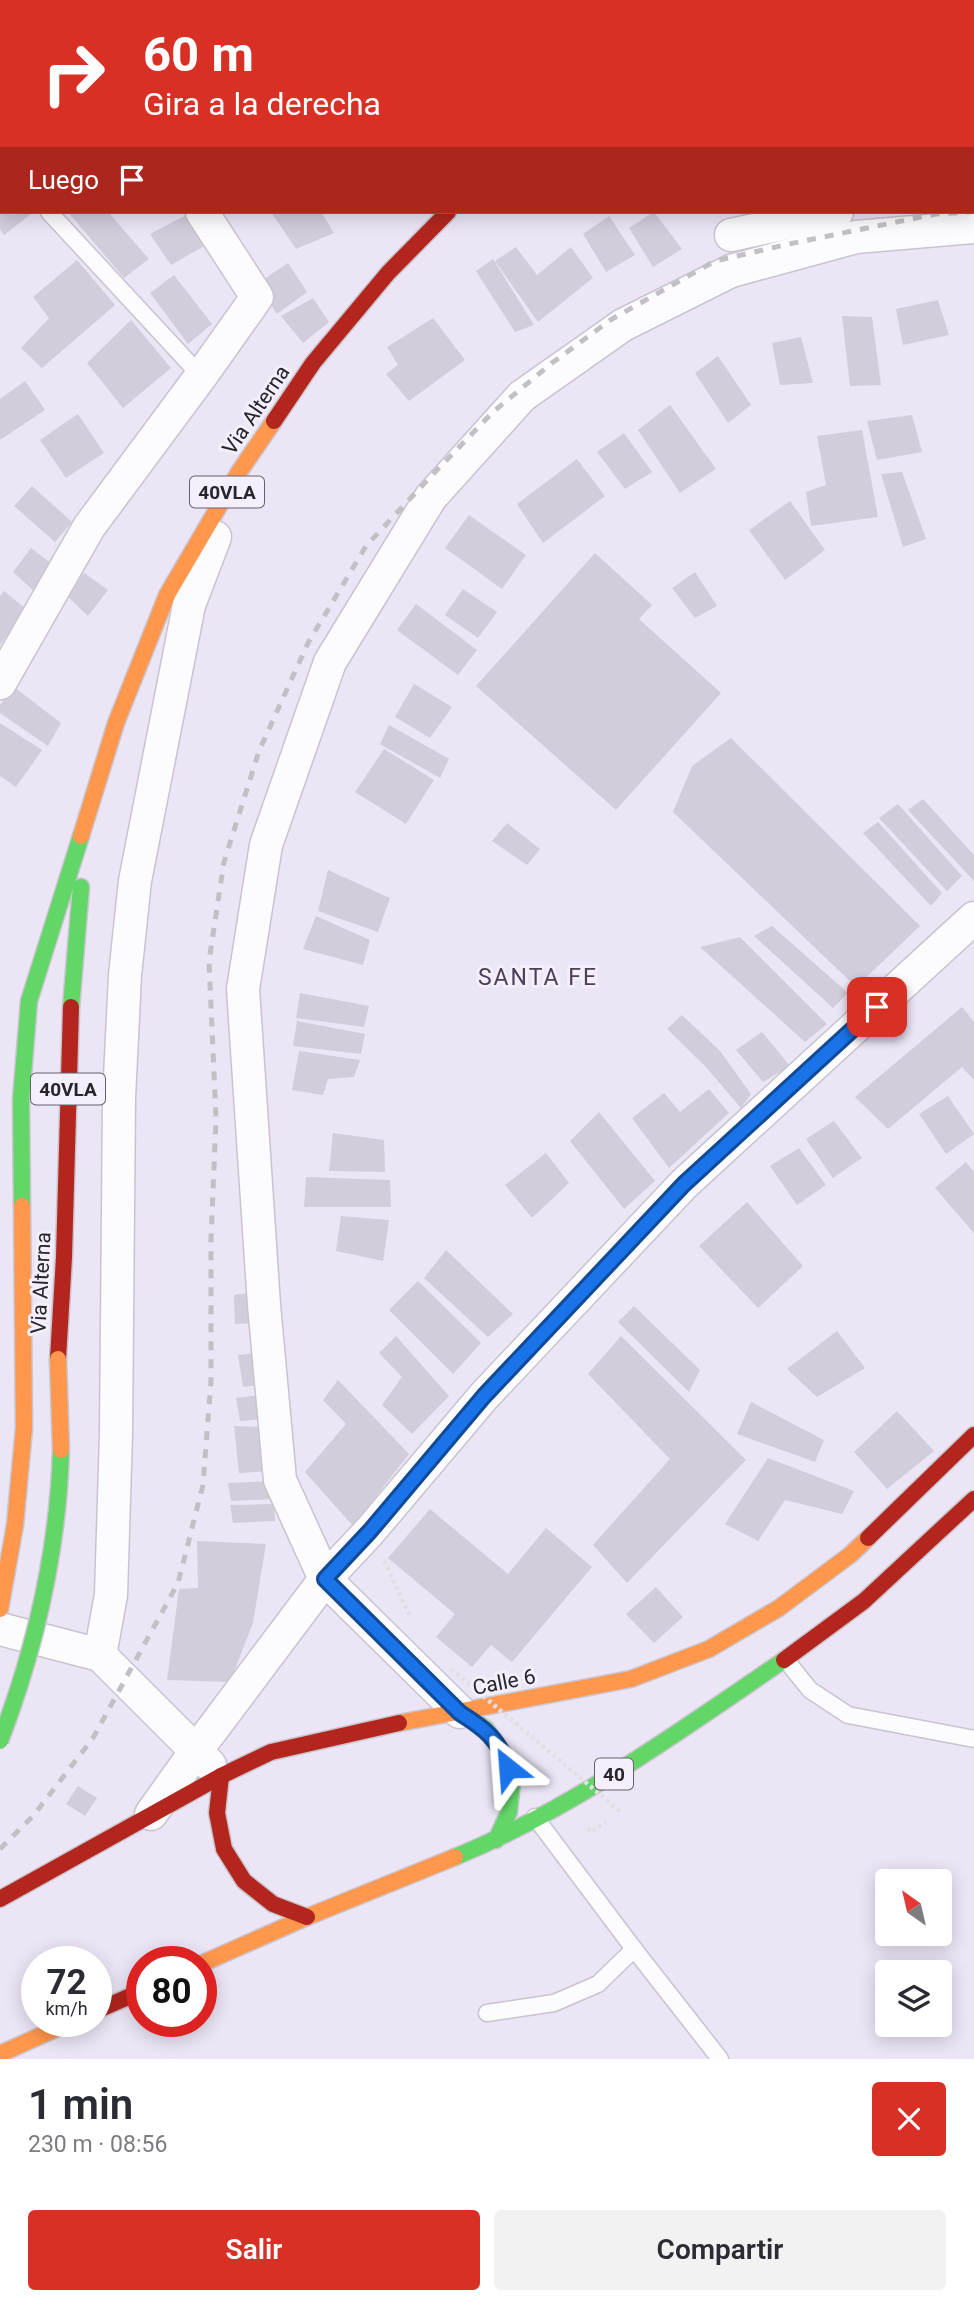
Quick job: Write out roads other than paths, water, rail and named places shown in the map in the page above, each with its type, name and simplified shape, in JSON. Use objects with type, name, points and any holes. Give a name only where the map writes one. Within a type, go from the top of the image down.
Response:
[{"type":"main road","name":"Via Alterna","points":[[0,1609],[15,1525],[24,1428],[11,1098],[29,1001],[116,723],[167,594],[239,472],[313,363],[388,273],[446,214]]},
{"type":"main road","name":"Via Alterna","points":[[0,1741],[14,1706],[39,1621],[54,1535],[61,1447],[58,1359],[64,1257],[71,1000],[86,819]]},
{"type":"main road","name":"Calle 6","points":[[0,1899],[221,1776],[271,1752],[368,1728],[460,1713],[631,1679],[709,1649],[779,1608],[850,1555],[974,1435]]},
{"type":"main road","name":"40","points":[[217,1957],[496,1840],[627,1767],[785,1659],[864,1601],[974,1499]]},
{"type":"main road","points":[[460,1713],[486,1729],[503,1753],[512,1782],[509,1812],[496,1840]]},
{"type":"main road","points":[[221,1776],[217,1813],[224,1849],[244,1881],[273,1904],[307,1917]]},
{"type":"main road","points":[[0,2054],[38,2037]]},
{"type":"street","points":[[0,683],[89,527],[257,297],[203,214]]},
{"type":"street","points":[[731,235],[828,214]]},
{"type":"street","points":[[460,1713],[325,1579],[280,1480],[264,1305],[243,989],[266,845],[330,662],[431,497],[522,397],[623,326],[731,271],[856,237],[974,228]]},
{"type":"street","points":[[100,1655],[111,1595],[116,1434],[119,1098],[125,975],[135,881],[189,605],[239,472]]},
{"type":"street","points":[[151,1815],[195,1751],[325,1579],[370,1531],[484,1396],[684,1184],[974,918]]},
{"type":"street","points":[[0,1465],[24,1428]]},
{"type":"street","points":[[0,1629],[100,1655],[221,1776]]},
{"type":"lane","points":[[51,214],[201,376]]},
{"type":"lane","points":[[785,1659],[810,1690],[848,1715],[974,1739]]},
{"type":"lane","points":[[535,1816],[720,2059]]},
{"type":"lane","points":[[487,2013],[554,2003],[587,1989],[598,1984],[634,1949]]},
{"type":"railway","points":[[0,1849],[33,1816],[93,1738],[178,1583],[203,1485],[211,1381],[211,1239],[216,1119],[209,961],[224,862],[259,751],[308,643],[366,546],[434,473],[493,412],[552,363],[612,319],[715,261],[936,214]]},
{"type":"district","name":"SANTA FE","points":[[538,977]]}]
